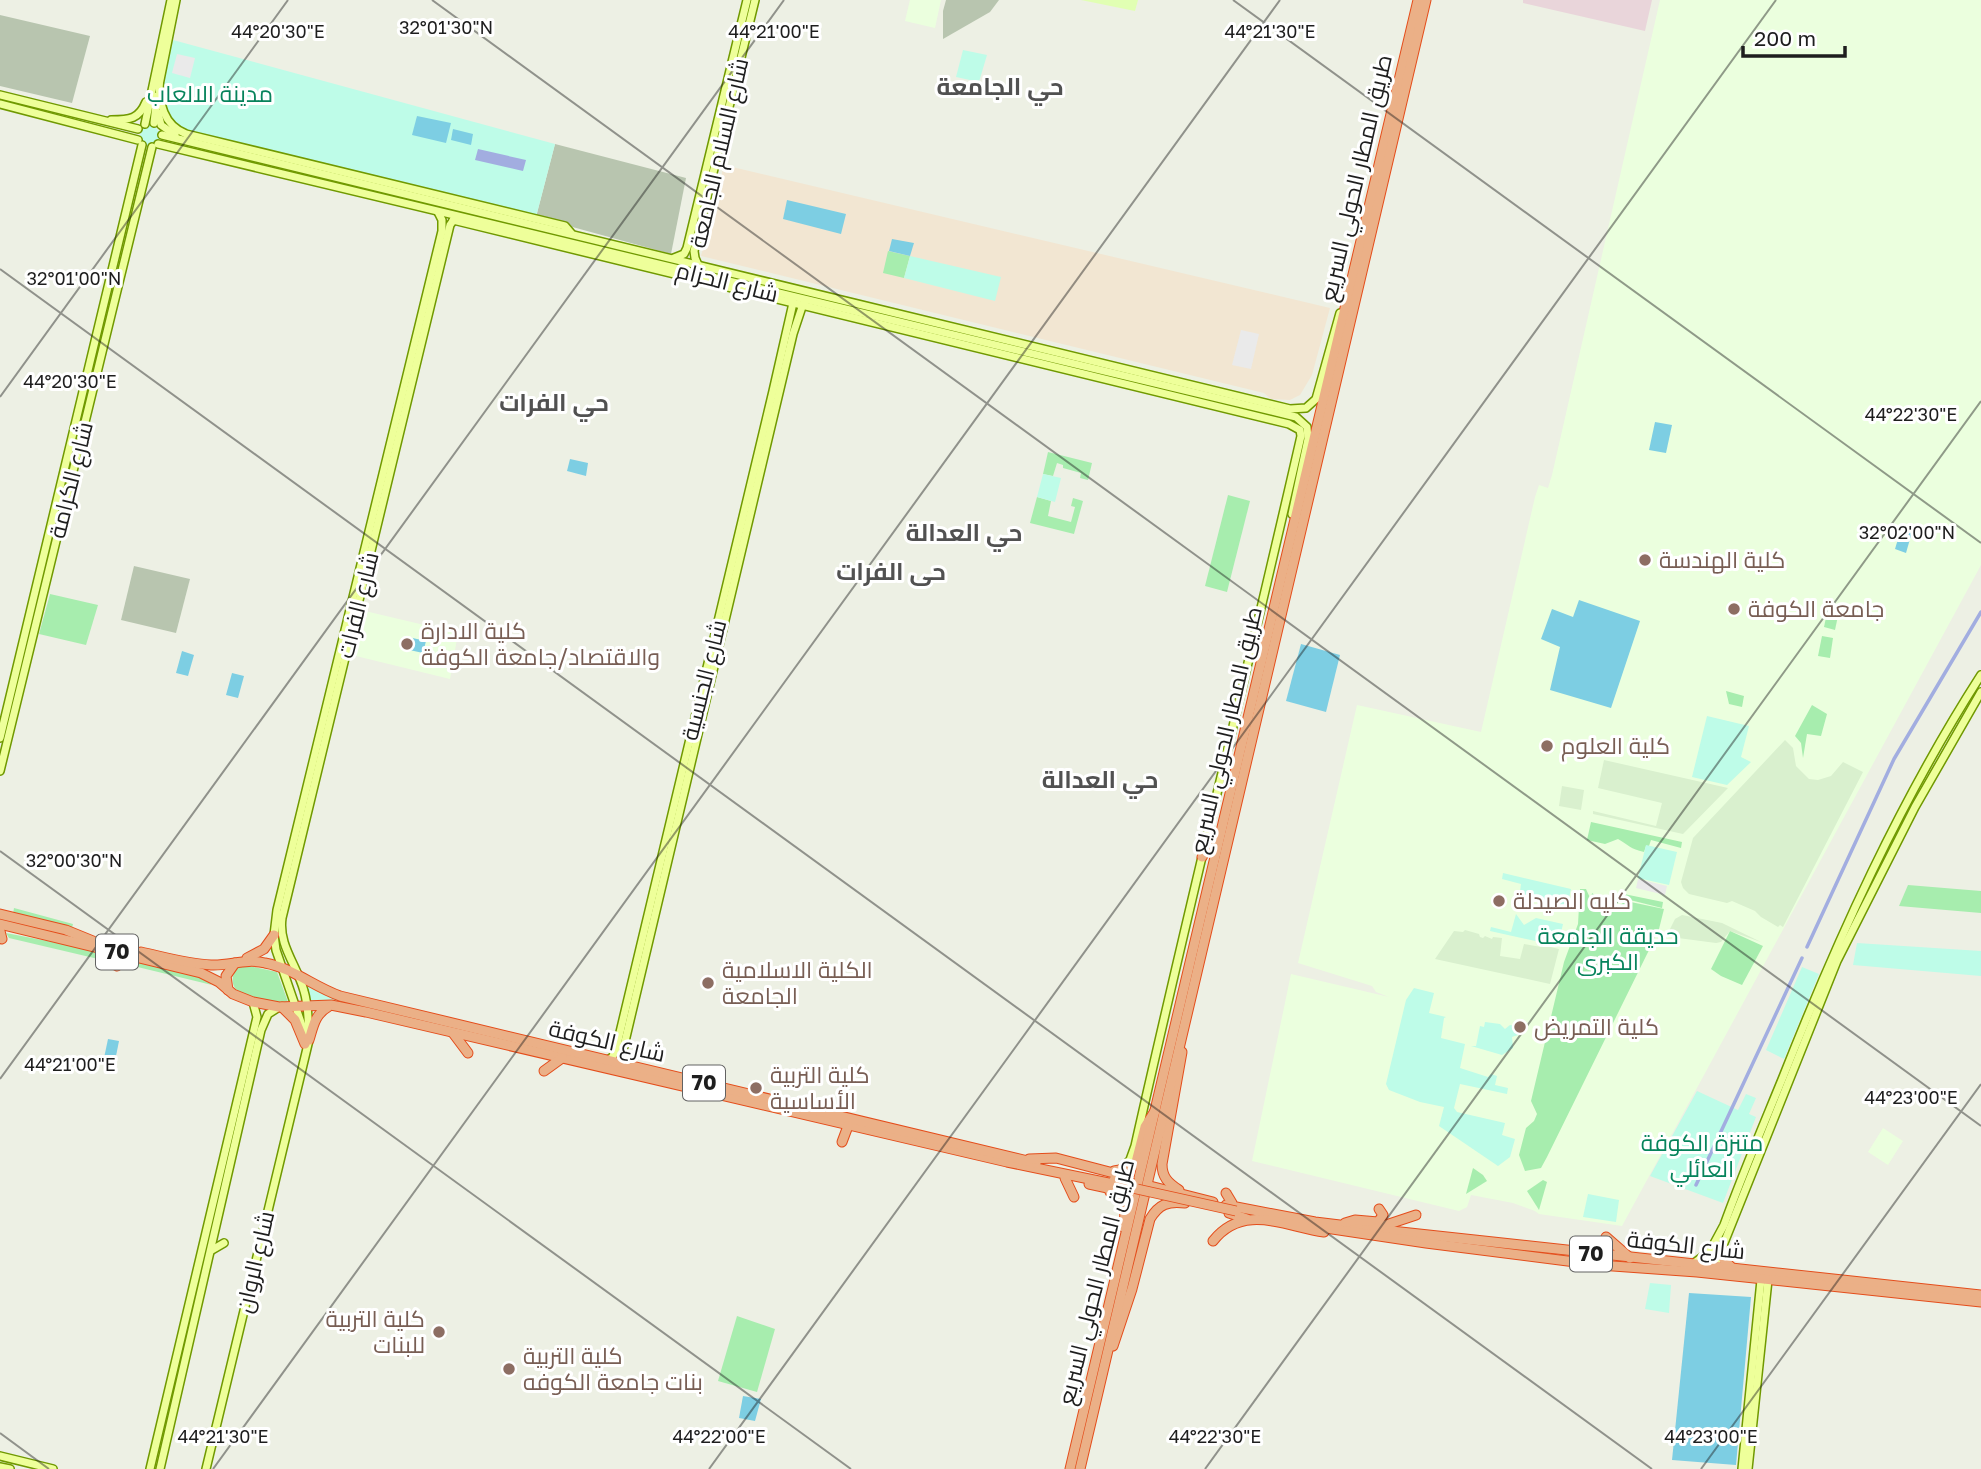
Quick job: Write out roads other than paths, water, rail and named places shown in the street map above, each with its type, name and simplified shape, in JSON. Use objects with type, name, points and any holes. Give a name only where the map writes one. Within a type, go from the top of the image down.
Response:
[{"type":"highway","name":"طريق المطار الحولي السريع","points":[[1255,709],[1392,86],[1418,0]]},
{"type":"highway","name":"طريق المطار الحولي السريع","points":[[1070,1469],[1081,1443],[1223,824],[1255,709],[1426,0]]},
{"type":"highway","name":"طريق المطار الحولي السريع","points":[[1085,1426],[1103,1365],[1181,1038],[1252,720]]},
{"type":"highway","points":[[1202,857],[1223,824]]},
{"type":"highway","name":"70","points":[[0,926],[202,964],[259,961],[280,964],[299,975]]},
{"type":"highway","points":[[229,991],[226,976],[237,962],[257,954],[274,935]]},
{"type":"highway","name":"70","points":[[93,943],[121,953],[201,973],[253,1002],[297,1007]]},
{"type":"highway","points":[[117,966],[121,953]]},
{"type":"highway","name":"شارع الكوفة","points":[[299,975],[340,996],[606,1060],[625,1068],[848,1126],[1019,1162],[1114,1177]]},
{"type":"highway","points":[[307,1042],[318,1014],[331,1005]]},
{"type":"highway","name":"شارع الكوفة","points":[[297,1007],[331,1005],[562,1058],[625,1068],[948,1137],[1019,1162]]},
{"type":"highway","points":[[280,1007],[295,1020],[307,1042]]},
{"type":"highway","points":[[453,1033],[467,1054]]},
{"type":"highway","points":[[1181,1038],[1182,1057],[1162,1172],[1177,1189],[1216,1204]]},
{"type":"highway","points":[[544,1072],[562,1058]]},
{"type":"highway","points":[[1114,1177],[1136,1162],[1147,1122],[1158,1106]]},
{"type":"highway","points":[[842,1142],[848,1126]]},
{"type":"highway","points":[[1019,1162],[1103,1188],[1126,1192],[1133,1187],[1133,1181],[1129,1178],[1114,1177]]},
{"type":"highway","name":"70","points":[[1114,1177],[1174,1195],[1263,1213]]},
{"type":"highway","name":"70","points":[[1114,1177],[1216,1204],[1230,1204],[1263,1213]]},
{"type":"highway","points":[[1065,1178],[1074,1198]]},
{"type":"highway","points":[[1103,1188],[1121,1199],[1125,1207],[1122,1255]]},
{"type":"highway","points":[[1226,1194],[1230,1204],[1229,1213],[1247,1219],[1323,1232],[1331,1226],[1355,1220],[1378,1222],[1383,1215],[1379,1209]]},
{"type":"highway","points":[[1103,1365],[1115,1341],[1132,1289],[1147,1227],[1158,1208],[1171,1201],[1216,1204]]},
{"type":"highway","points":[[1230,1204],[1331,1226]]},
{"type":"highway","name":"شارع الكوفة","points":[[1263,1213],[1331,1226],[1568,1261],[1630,1258],[1748,1275],[1981,1295]]},
{"type":"highway","points":[[1373,1229],[1416,1215]]},
{"type":"highway","points":[[1213,1241],[1227,1226],[1247,1219]]},
{"type":"highway","name":"شارع الكوفة","points":[[1331,1226],[1373,1229],[1568,1261]]},
{"type":"highway","points":[[1606,1237],[1630,1258]]},
{"type":"highway","points":[[1722,1249],[1724,1260],[1732,1268]]},
{"type":"highway","name":"شارع الكوفة","points":[[1588,1259],[1596,1269],[1686,1276],[1695,1268],[1716,1266],[1732,1268],[1764,1280],[1981,1302]]},
{"type":"highway","name":"طريق المطار الحولي السريع","points":[[1080,1469],[1081,1443]]},
{"type":"main road","points":[[146,125],[171,0]]},
{"type":"main road","points":[[146,125],[156,103],[176,0]]},
{"type":"main road","name":"شارع السلام الجامعة","points":[[672,258],[684,254],[694,237],[731,109],[742,51],[747,0]]},
{"type":"main road","name":"شارع السلام الجامعة","points":[[742,38],[755,0]]},
{"type":"main road","name":"شارع السلام الجامعة","points":[[698,265],[694,254],[694,237],[742,51]]},
{"type":"main road","points":[[159,80],[159,97],[165,115],[173,128],[186,134],[398,189],[565,226],[572,233]]},
{"type":"main road","points":[[100,120],[132,119],[138,116],[152,88]]},
{"type":"main road","points":[[0,95],[100,120],[160,128],[162,135]]},
{"type":"main road","points":[[156,103],[159,120],[164,129],[198,145]]},
{"type":"main road","points":[[0,104],[140,143]]},
{"type":"main road","points":[[22,110],[38,111],[40,108],[36,104]]},
{"type":"main road","name":"شارع الكرامة","points":[[0,771],[98,348],[146,125]]},
{"type":"main road","name":"شارع الحزام","points":[[162,135],[264,160],[345,184],[386,202],[435,210],[456,218],[470,215]]},
{"type":"main road","name":"شارع الكرامة","points":[[98,348],[149,159],[162,135]]},
{"type":"main road","points":[[122,136],[134,143],[140,157]]},
{"type":"main road","name":"شارع الحزام","points":[[140,143],[167,146],[271,174],[331,180]]},
{"type":"main road","points":[[149,159],[157,150],[167,146]]},
{"type":"main road","points":[[259,152],[264,160]]},
{"type":"main road","name":"شارع الحزام","points":[[345,184],[398,189],[470,215],[572,233],[896,317],[957,336],[1290,409],[1311,405],[1319,392],[1337,322],[1347,299]]},
{"type":"main road","points":[[435,210],[442,217],[445,232]]},
{"type":"main road","points":[[445,232],[456,218],[538,238]]},
{"type":"main road","name":"شارع الحزام","points":[[483,218],[538,238],[667,270],[797,301],[881,313]]},
{"type":"main road","name":"شارع الفرات","points":[[399,423],[401,381],[432,258],[445,232]]},
{"type":"main road","name":"شارع الفرات","points":[[297,1007],[280,964],[274,935],[277,910],[308,796],[445,232]]},
{"type":"main road","points":[[797,301],[975,347],[1222,404],[1289,424],[1300,430],[1301,436],[1135,1146],[1128,1164],[1114,1177]]},
{"type":"main road","name":"شارع الجنسية","points":[[625,1068],[620,1050],[630,1003],[797,301]]},
{"type":"main road","name":"شارع الحزام","points":[[896,317],[1031,341],[1074,360]]},
{"type":"main road","points":[[957,336],[975,347]]},
{"type":"main road","name":"شارع الحزام","points":[[1088,363],[1123,380]]},
{"type":"main road","points":[[1261,402],[1270,397]]},
{"type":"main road","points":[[1222,404],[1296,417],[1307,427],[1308,439],[1292,515],[1290,542]]},
{"type":"main road","name":"شارع الفرات","points":[[308,796],[349,600],[380,469],[395,437]]},
{"type":"main road","name":"شارع الكرامة","points":[[0,737],[3,709],[9,697],[39,594]]},
{"type":"main road","points":[[1716,1266],[1723,1237],[1848,920],[1933,764],[1935,751],[1981,675]]},
{"type":"main road","points":[[1933,764],[1942,757],[1981,692]]},
{"type":"main road","points":[[0,700],[9,697]]},
{"type":"main road","points":[[1935,751],[1936,757],[1942,757]]},
{"type":"main road","name":"شارع الفرات","points":[[305,808],[282,918],[282,935],[289,958],[299,975],[308,1007]]},
{"type":"main road","points":[[280,964],[286,963],[289,958]]},
{"type":"main road","points":[[210,1254],[244,1063],[257,1017],[253,1002]]},
{"type":"main road","points":[[160,1469],[235,1123],[263,1024],[270,1012],[280,1007]]},
{"type":"main road","name":"شارع الروان","points":[[297,1007],[307,1042]]},
{"type":"main road","name":"شارع الروان","points":[[206,1469],[305,1056],[308,1007]]},
{"type":"main road","name":"شارع الجنسية","points":[[606,1060],[620,1050]]},
{"type":"main road","points":[[150,1469],[202,1271],[215,1247],[224,1241],[216,1225]]},
{"type":"main road","points":[[1695,1268],[1723,1237]]},
{"type":"main road","points":[[1748,1469],[1751,1408],[1764,1280]]},
{"type":"main road","points":[[1742,1469],[1751,1408]]},
{"type":"main road","points":[[153,1456],[163,1458]]},
{"type":"main road","points":[[0,1457],[51,1469]]},
{"type":"waterway","points":[[1807,947],[1894,759],[1981,612]]},
{"type":"waterway","points":[[1696,1185],[1802,958]]},
{"type":"place","name":"كلية الهندسة","points":[[1645,560]]},
{"type":"place","name":"جامعة الكوفة","points":[[1734,609]]},
{"type":"place","name":"كلية الادارة والاقتصاد/جامعة الكوفة","points":[[407,644]]},
{"type":"place","name":"كلية العلوم","points":[[1547,746]]},
{"type":"place","name":"كليه الصيدلة","points":[[1499,901]]},
{"type":"place","name":"الكلية الاسلامية الجامعة","points":[[708,983]]},
{"type":"place","name":"كلية التمريض","points":[[1520,1027]]},
{"type":"place","name":"كلية التربية الأساسية","points":[[756,1088]]},
{"type":"place","name":"كلية التربية للبنات","points":[[439,1332]]},
{"type":"place","name":"كلية التربية بنات جامعة الكوفه","points":[[509,1369]]},
{"type":"district","name":"حي الجامعة","points":[[1000,87]]},
{"type":"district","name":"حي الفرات","points":[[554,403]]},
{"type":"district","name":"حي العدالة","points":[[964,533]]},
{"type":"district","name":"حی الفرات","points":[[891,572]]},
{"type":"district","name":"حي العدالة","points":[[1100,780]]},
{"type":"park label","name":"مدينة الالعاب","points":[[210,94]]},
{"type":"park label","name":"حديقة الجامعة الكبرى","points":[[1608,949]]},
{"type":"park label","name":"متنزة الكوفة العائلي","points":[[1702,1156]]}]
